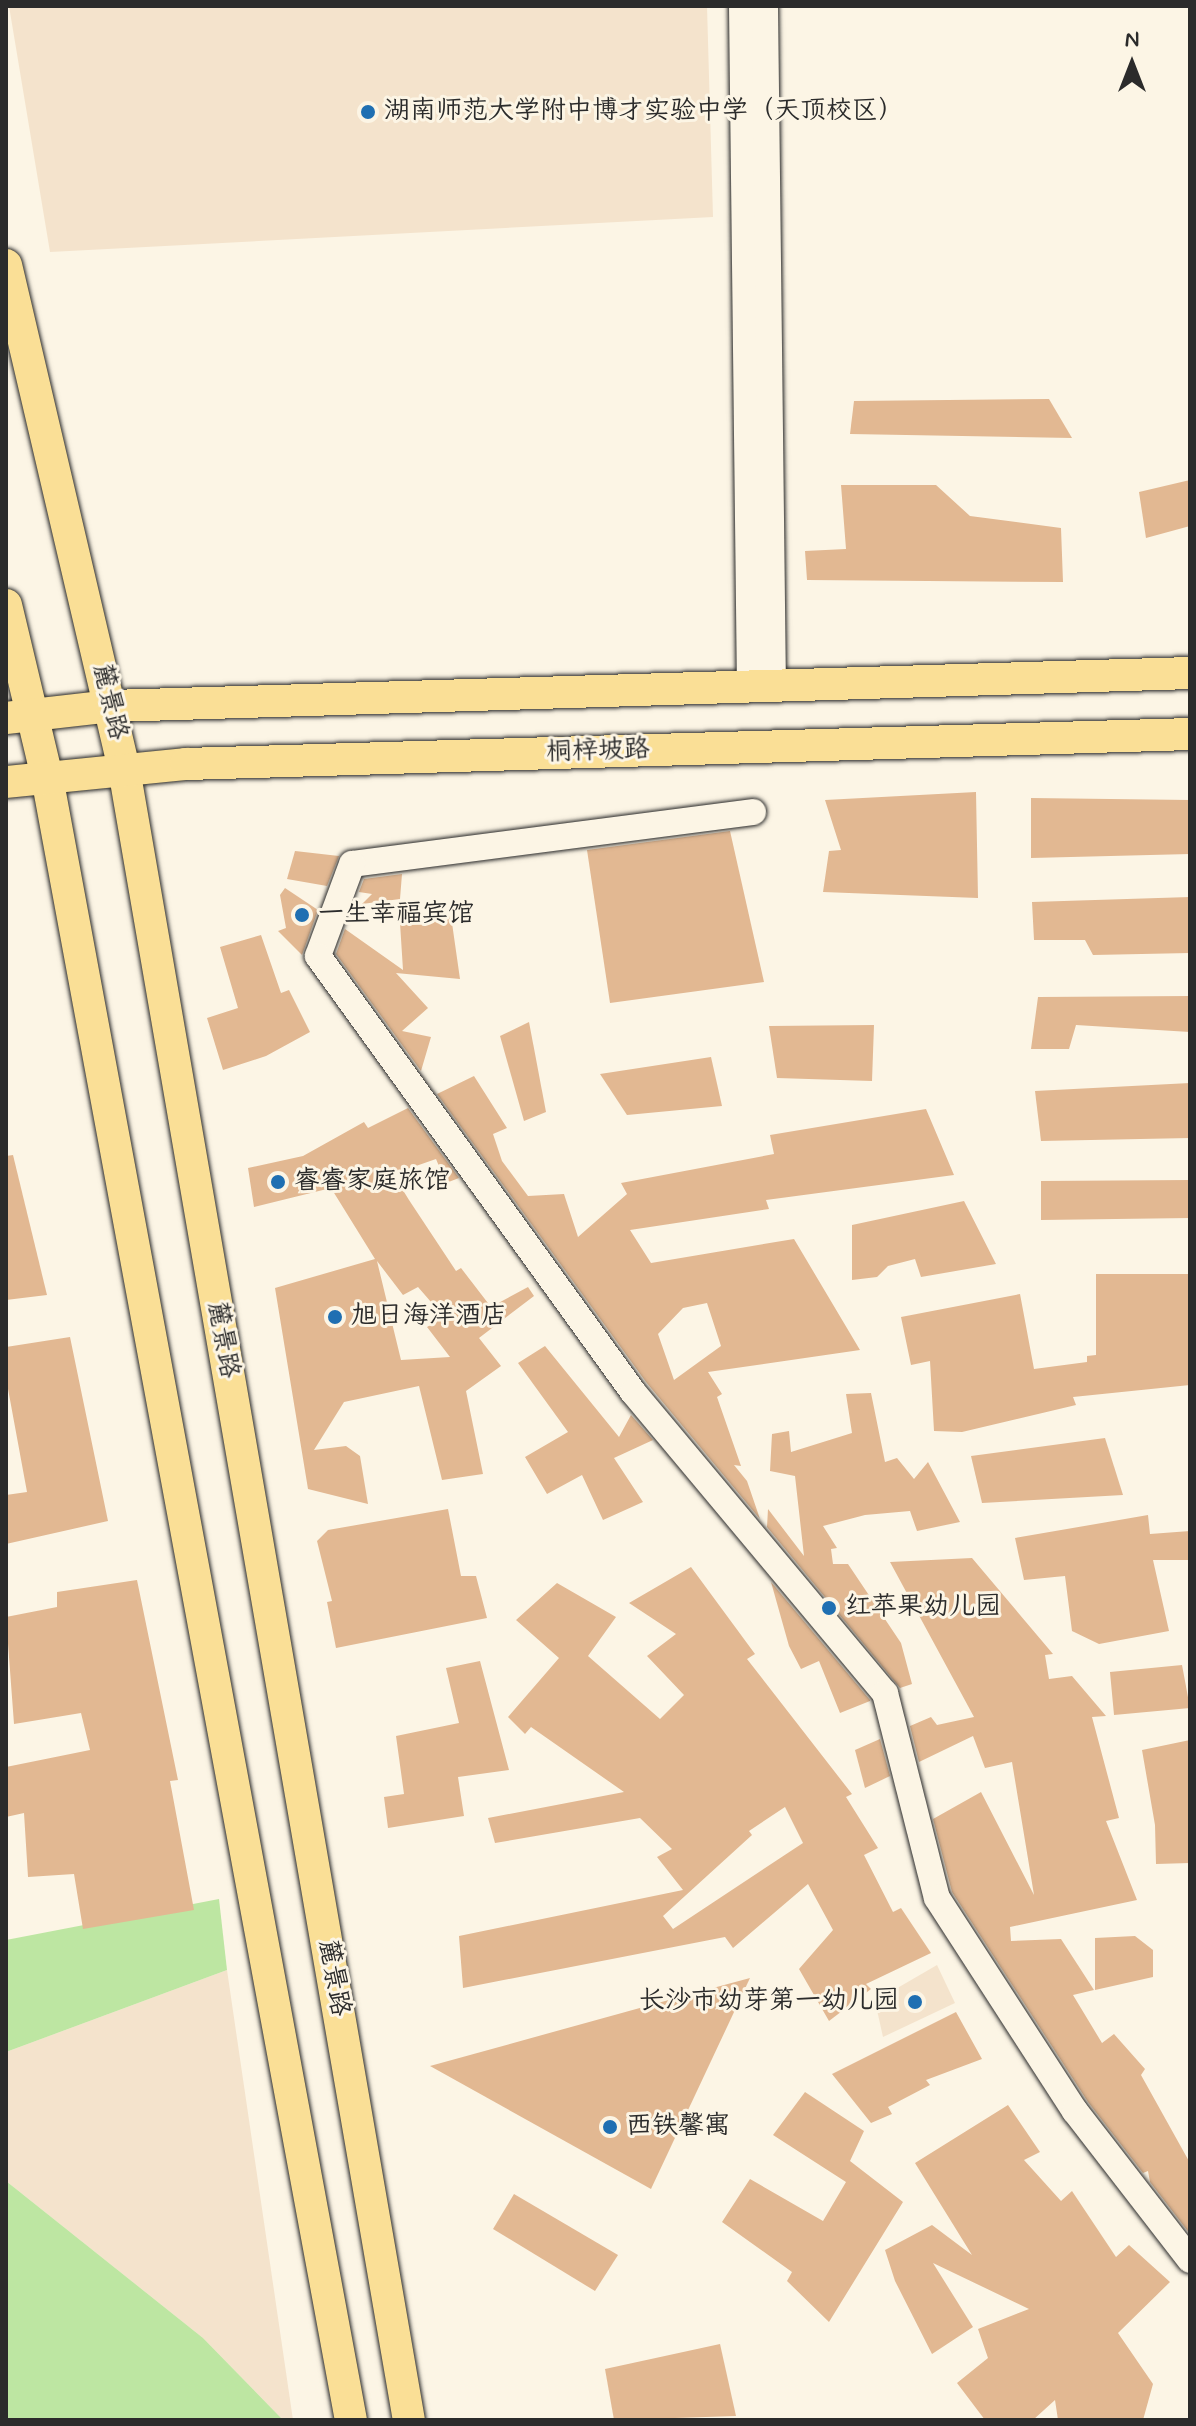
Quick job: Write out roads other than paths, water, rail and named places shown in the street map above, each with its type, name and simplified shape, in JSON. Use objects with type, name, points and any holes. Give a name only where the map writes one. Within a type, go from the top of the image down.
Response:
[{"type":"main road","name":"麓景路","points":[[6,265],[124,769],[409,2420]]},
{"type":"main road","points":[[6,605],[18,717],[47,777],[351,2420]]},
{"type":"main road","points":[[18,717],[111,706],[1190,673]]},
{"type":"main road","name":"桐梓坡路","points":[[6,782],[124,769],[1190,734]]},
{"type":"street","points":[[742,6],[762,687]]},
{"type":"street","points":[[762,687],[765,6]]},
{"type":"street","points":[[753,812],[352,864],[318,956],[633,1392],[885,1693],[937,1898],[1075,2111],[1190,2260]]},
{"type":"place","name":"湖南师范大学附中博才实验中学（天顶校区）","points":[[368,112]]},
{"type":"place","name":"一生幸福宾馆","points":[[302,915]]},
{"type":"place","name":"睿睿家庭旅馆","points":[[278,1182]]},
{"type":"place","name":"旭日海洋酒店","points":[[335,1317]]},
{"type":"place","name":"红苹果幼儿园","points":[[829,1608]]},
{"type":"place","name":"长沙市幼芽第一幼儿园","points":[[915,2002]]},
{"type":"place","name":"西铁馨寓","points":[[610,2127]]}]
